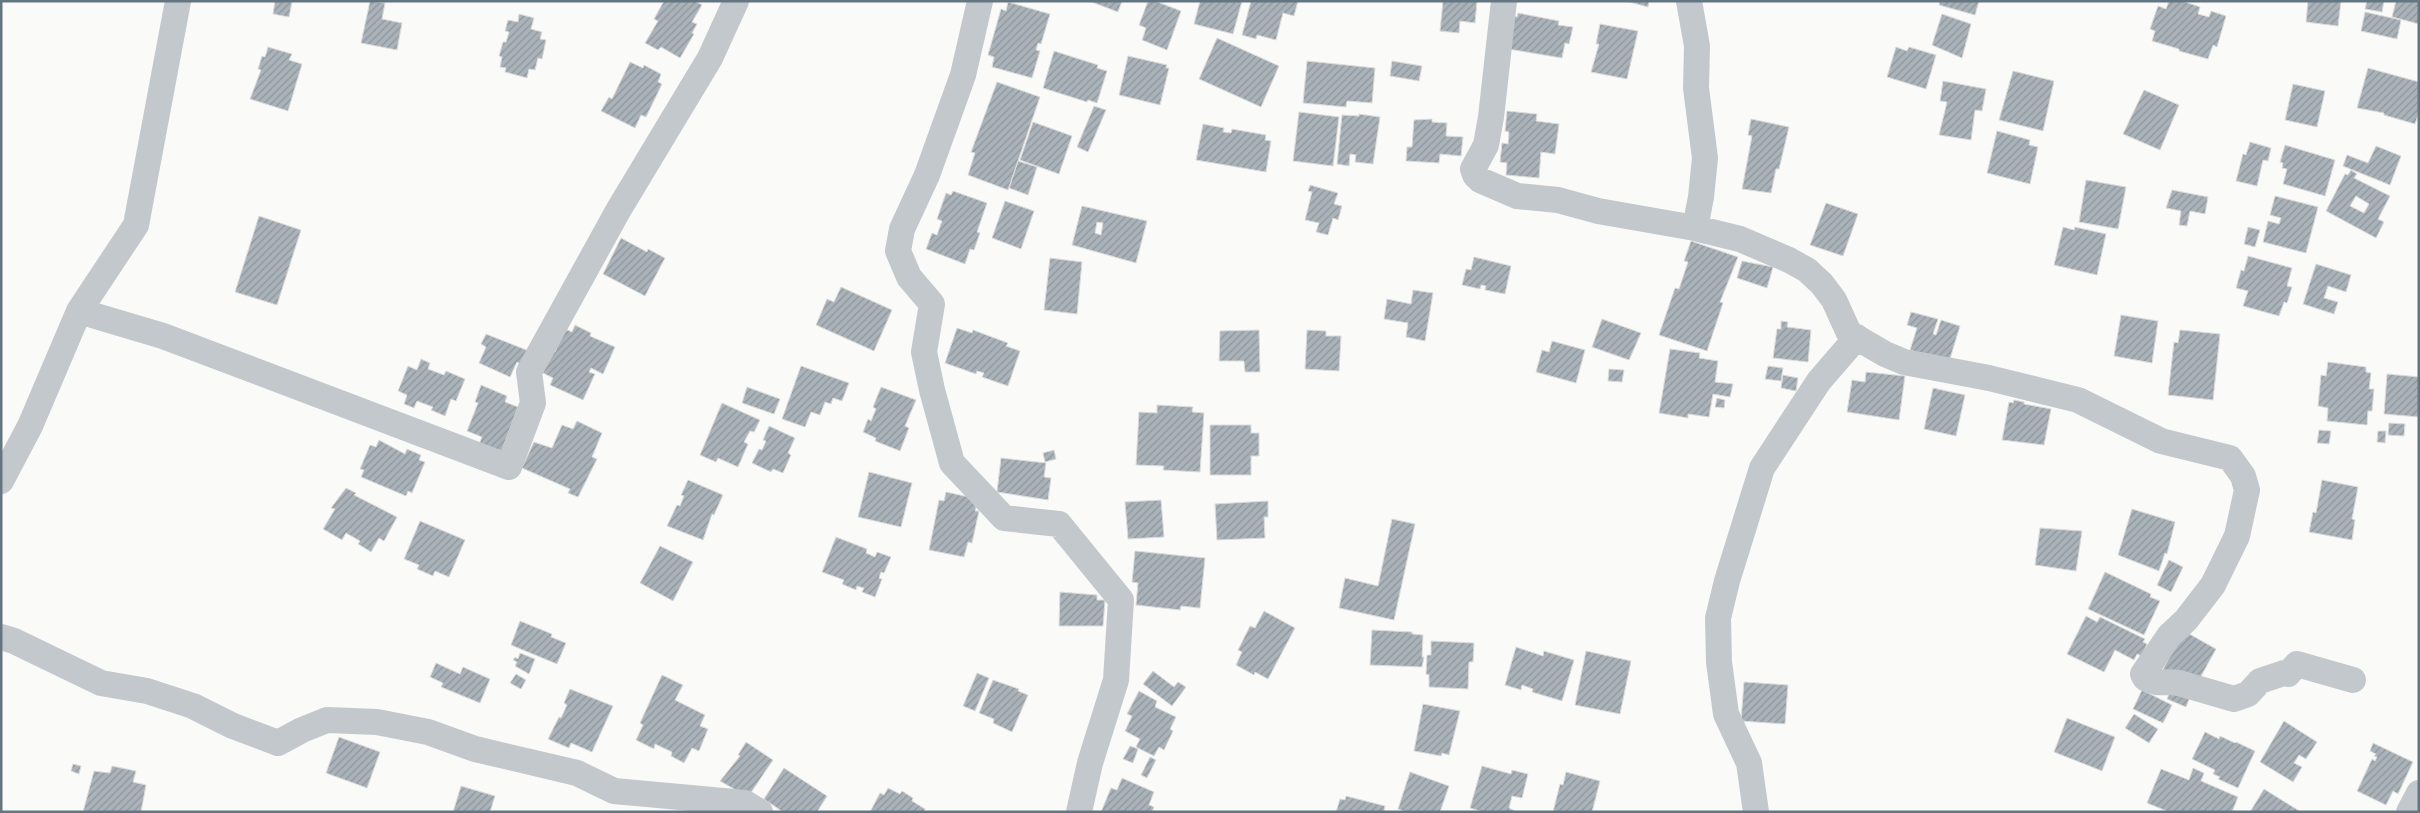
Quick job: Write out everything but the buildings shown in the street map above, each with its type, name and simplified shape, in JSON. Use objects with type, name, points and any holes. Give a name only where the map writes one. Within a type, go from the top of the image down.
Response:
[{"type":"street","points":[[1,481],[30,426],[79,311],[136,226],[178,1]]},
{"type":"street","points":[[79,311],[163,336],[509,467],[533,403],[529,372],[618,209],[710,58],[736,1]]},
{"type":"street","points":[[980,1],[963,75],[927,175],[902,229],[898,251],[909,277],[932,304],[924,352],[932,390],[952,463],[1004,518],[1059,524],[1121,600],[1116,680],[1090,763],[1079,812]]},
{"type":"street","points":[[1504,1],[1491,117],[1486,145],[1473,169],[1475,175],[1485,183],[1517,196],[1558,200],[1624,216],[1695,228],[1740,239],[1789,260],[1807,270],[1822,284],[1834,300],[1849,333],[1885,354],[1904,362],[1989,378],[2078,400],[2153,438],[2230,458],[2237,465],[2247,490],[2237,536],[2213,585],[2186,620],[2169,636],[2143,674],[2145,678],[2163,684],[2172,682],[2234,699],[2248,694],[2260,681],[2284,673],[2288,674],[2297,664],[2352,680]]},
{"type":"street","points":[[1689,1],[1697,46],[1696,88],[1705,158],[1701,197],[1695,228]]},
{"type":"street","points":[[1756,812],[1749,763],[1726,714],[1720,662],[1718,618],[1762,468],[1819,381],[1857,337]]},
{"type":"street","points":[[1,638],[14,641],[101,683],[148,691],[193,706],[233,726],[278,743],[302,730],[327,720],[377,722],[428,732],[475,749],[577,773],[614,791],[745,803],[760,812]]},
{"type":"street","points":[[2409,812],[2419,792]]}]
